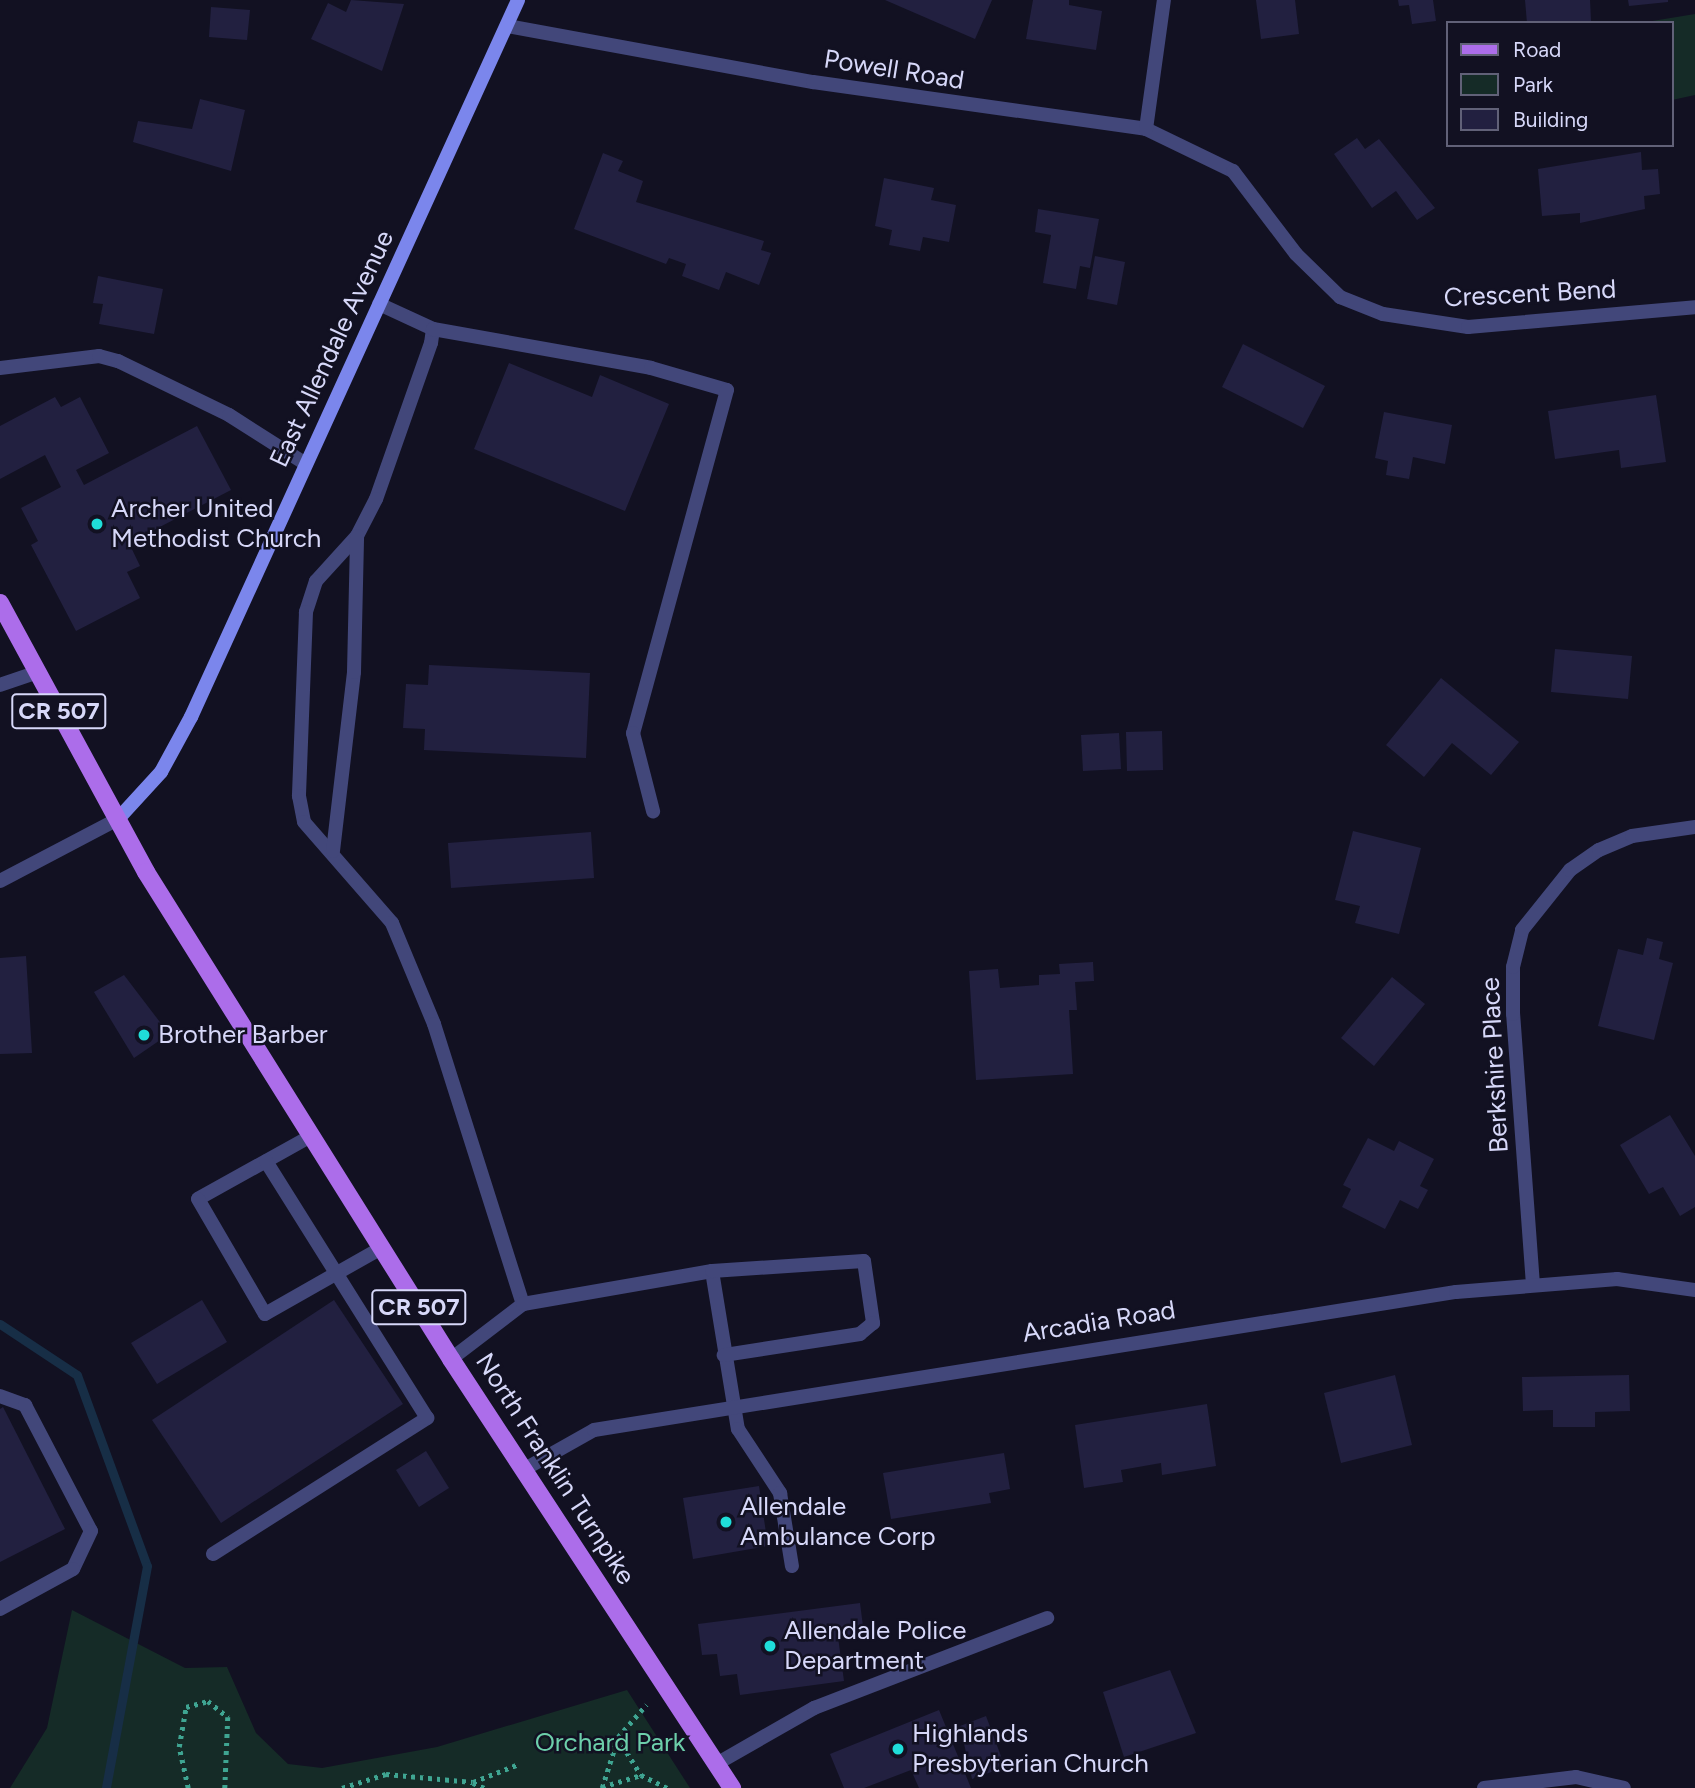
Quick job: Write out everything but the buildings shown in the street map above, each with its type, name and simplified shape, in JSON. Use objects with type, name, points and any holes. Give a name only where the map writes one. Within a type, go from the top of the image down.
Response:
[{"type":"main road","name":"East Allendale Avenue","points":[[118,819],[160,772],[191,717],[518,0]]},
{"type":"main road","name":"CR 507","points":[[0,603],[118,819]]},
{"type":"main road","name":"North Franklin Turnpike","points":[[118,819],[311,1136],[451,1359],[732,1788]]},
{"type":"street","points":[[1146,129],[1164,0]]},
{"type":"street","name":"Powell Road","points":[[507,26],[813,82],[1146,129]]},
{"type":"street","name":"Crescent Bend","points":[[1146,129],[1233,171],[1296,254],[1340,297],[1383,314],[1468,327],[1695,307]]},
{"type":"street","points":[[379,304],[433,329],[651,368],[727,390],[633,733],[653,811]]},
{"type":"street","points":[[433,329],[419,385],[356,536],[316,581],[306,612],[299,796],[304,822],[333,851],[392,923],[433,1024],[523,1304]]},
{"type":"street","points":[[0,368],[107,357],[229,415],[306,464]]},
{"type":"street","points":[[333,851],[354,672],[356,536]]},
{"type":"street","points":[[0,685],[37,672]]},
{"type":"street","points":[[0,881],[118,819]]},
{"type":"street","name":"Berkshire Place","points":[[1533,1285],[1513,1014],[1513,967],[1522,930],[1560,880],[1600,850],[1632,836],[1695,827]]},
{"type":"street","points":[[311,1136],[198,1199],[265,1314],[381,1248]]},
{"type":"street","points":[[213,1553],[427,1418],[266,1161]]},
{"type":"street","points":[[451,1359],[523,1304],[712,1271],[851,1258],[864,1261],[870,1275],[873,1323],[860,1334],[724,1355]]},
{"type":"street","points":[[712,1271],[732,1404],[744,1441],[780,1493],[792,1566]]},
{"type":"street","name":"Arcadia Road","points":[[523,1470],[594,1430],[732,1404],[1533,1285],[1617,1279],[1695,1290]]},
{"type":"street","points":[[0,1396],[25,1405],[91,1531],[73,1569],[0,1609]]},
{"type":"street","points":[[718,1763],[814,1707],[1047,1618]]},
{"type":"street","points":[[1484,1788],[1576,1777],[1624,1788]]},
{"type":"path","points":[[188,1788],[179,1747],[186,1707],[208,1701],[228,1717],[225,1788]]},
{"type":"path","points":[[602,1788],[618,1737],[646,1705]]},
{"type":"path","points":[[618,1737],[641,1775],[668,1788]]},
{"type":"path","points":[[473,1782],[519,1764]]},
{"type":"path","points":[[342,1788],[386,1774],[473,1782],[485,1788]]},
{"type":"path","points":[[602,1788],[641,1775]]},
{"type":"green space","points":[[1695,14],[1695,95],[1674,100],[1674,21],[1652,21]]},
{"type":"green space","name":"Orchard Park","points":[[72,1610],[185,1668],[227,1667],[256,1733],[288,1764],[322,1768],[437,1747],[627,1690],[690,1788],[10,1788],[47,1728]]},
{"type":"waterway","points":[[0,1324],[77,1375],[147,1566],[106,1788]]},
{"type":"place","name":"Archer United Methodist Church","points":[[97,524]]},
{"type":"place","name":"Brother Barber","points":[[144,1035]]},
{"type":"place","name":"Allendale Ambulance Corp","points":[[726,1522]]},
{"type":"place","name":"Allendale Police Department","points":[[770,1646]]},
{"type":"place","name":"Highlands Presbyterian Church","points":[[898,1749]]}]
